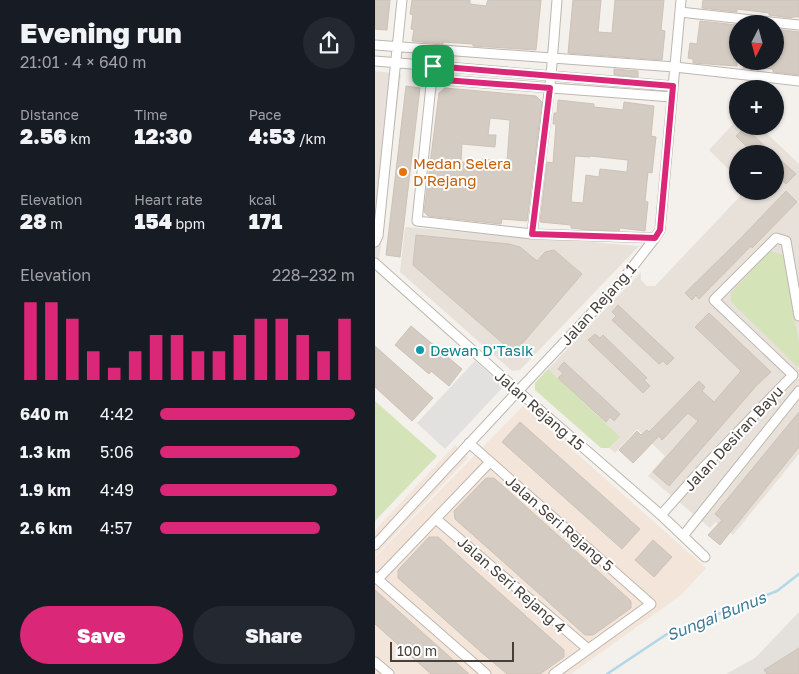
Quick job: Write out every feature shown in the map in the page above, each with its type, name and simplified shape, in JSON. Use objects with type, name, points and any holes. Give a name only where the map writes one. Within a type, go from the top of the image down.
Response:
[{"type":"street","points":[[375,242],[378,236],[402,0]]},
{"type":"street","points":[[532,234],[550,88],[557,0]]},
{"type":"street","name":"Jalan Rejang 1","points":[[375,545],[620,283],[660,230],[681,0]]},
{"type":"street","points":[[679,12],[799,26]]},
{"type":"street","points":[[375,45],[675,67],[799,81]]},
{"type":"street","points":[[375,61],[673,86]]},
{"type":"street","points":[[433,66],[417,222],[532,234],[655,238]]},
{"type":"street","points":[[431,79],[672,97]]},
{"type":"street","name":"Jalan Desiran Bayu","points":[[661,515],[702,469],[796,376],[714,300],[775,238],[786,241],[799,316]]},
{"type":"street","name":"Jalan Rejang 15","points":[[375,263],[518,391],[661,515],[705,557]]},
{"type":"street","points":[[683,536],[799,391]]},
{"type":"street","name":"Jalan Seri Rejang 5","points":[[469,443],[651,604],[588,649]]},
{"type":"street","points":[[486,674],[376,578],[490,462]]},
{"type":"street","name":"Jalan Seri Rejang 4","points":[[436,519],[588,649]]},
{"type":"street","points":[[554,674],[588,649]]},
{"type":"street","points":[[375,662],[389,674]]},
{"type":"shaded area","points":[[375,71],[401,74],[379,260],[375,265]]},
{"type":"shaded area","points":[[729,128],[729,135],[768,135],[779,145],[729,145],[729,170],[709,150]]},
{"type":"shaded area","points":[[784,150],[799,164],[799,454],[733,535],[716,522],[710,528],[648,476],[665,456],[637,429],[615,453],[609,448],[619,437],[548,369],[641,272],[641,280],[647,286],[655,286],[736,200],[784,200]]},
{"type":"shaded area","points":[[405,227],[639,246],[520,370],[512,371],[400,272]]},
{"type":"shaded area","points":[[475,361],[504,386],[445,449],[417,423]]},
{"type":"shaded area","points":[[523,406],[706,568],[681,595],[571,674],[375,674],[375,557]]},
{"type":"shaded area","points":[[455,445],[468,458],[375,556],[375,530]]},
{"type":"shaded area","points":[[799,612],[799,674],[726,674],[755,658]]},
{"type":"green space","points":[[770,251],[783,255],[799,343],[799,366],[731,302],[731,293]]},
{"type":"green space","points":[[548,369],[620,437],[609,448],[601,448],[535,390],[535,383]]},
{"type":"green space","points":[[375,401],[437,456],[375,521]]},
{"type":"building","points":[[375,0],[390,0],[387,30],[375,29]]},
{"type":"building","points":[[412,0],[470,0],[470,4],[486,6],[488,0],[541,0],[536,50],[412,41],[414,30],[411,29],[413,15],[410,14]]},
{"type":"building","points":[[573,0],[601,0],[598,32],[612,33],[615,0],[664,0],[661,30],[665,31],[662,60],[568,53]]},
{"type":"building","points":[[703,0],[799,0],[799,17],[792,18],[784,17],[784,15],[769,15],[769,13],[737,9],[737,12],[702,8]]},
{"type":"building","points":[[700,21],[729,24],[729,65],[693,63],[693,59],[688,58],[690,43],[697,44]]},
{"type":"building","points":[[784,30],[799,32],[799,75],[773,72],[773,70],[784,70]]},
{"type":"building","points":[[614,69],[638,71],[638,77],[614,75]]},
{"type":"building","name":"Medan Selera D'Rejang","points":[[406,86],[420,88],[400,257],[386,255]]},
{"type":"building","points":[[445,88],[536,96],[542,102],[527,221],[502,219],[500,224],[428,216],[424,212],[439,93]],"holes":[[[490,118],[510,120],[507,162],[482,159],[482,163],[461,162],[462,144],[495,147],[496,135],[488,135]]]},
{"type":"building","points":[[558,100],[594,104],[594,107],[623,110],[624,102],[654,106],[651,136],[656,137],[652,173],[648,172],[645,201],[648,202],[645,231],[620,228],[619,231],[590,230],[571,228],[571,225],[540,222],[547,162],[553,163],[556,124],[553,124],[554,113],[557,113]],"holes":[[[575,156],[628,160],[627,172],[600,169],[599,177],[586,175],[583,203],[571,202]]]},
{"type":"building","points":[[753,135],[764,145],[745,145],[736,136]]},
{"type":"building","points":[[784,163],[796,174],[786,184],[784,182]]},
{"type":"building","points":[[786,191],[797,202],[699,299],[696,295],[692,300],[685,293],[777,200],[784,200],[784,193]]},
{"type":"building","points":[[416,235],[509,244],[520,247],[537,261],[545,252],[554,250],[582,274],[514,353],[413,265]]},
{"type":"building","points":[[618,305],[674,358],[667,365],[663,361],[659,364],[612,320],[616,316],[612,312]]},
{"type":"building","points":[[709,313],[771,372],[757,385],[669,486],[653,472],[698,421],[688,413],[662,440],[659,436],[633,463],[619,450],[637,431],[641,435],[647,430],[649,432],[699,381],[705,387],[702,391],[714,402],[741,371],[695,327]]},
{"type":"building","name":"Dewan D'Tasik","points":[[411,326],[462,369],[449,386],[431,371],[429,374],[395,345]]},
{"type":"building","points":[[595,334],[600,338],[603,335],[647,378],[644,380],[650,386],[643,393],[588,340]]},
{"type":"building","points":[[375,346],[433,398],[412,421],[375,387]]},
{"type":"building","points":[[564,362],[620,414],[614,421],[610,417],[606,422],[558,378],[563,373],[558,369]]},
{"type":"building","points":[[799,412],[799,447],[720,545],[708,535],[722,520],[715,514]]},
{"type":"building","points":[[520,422],[640,529],[622,549],[502,442]]},
{"type":"building","points":[[486,478],[494,478],[589,563],[631,601],[631,608],[593,635],[585,635],[455,519],[454,511]]},
{"type":"building","points":[[429,537],[438,537],[564,650],[564,657],[540,674],[507,674],[481,652],[398,578],[398,570]]},
{"type":"building","points":[[653,540],[672,557],[654,577],[635,560]]},
{"type":"building","points":[[375,590],[469,674],[431,674],[375,624]]},
{"type":"building","points":[[799,648],[799,674],[767,674],[764,670]]},
{"type":"waterway","name":"Sungai Bunus","points":[[607,674],[667,634],[777,591],[799,574]]},
{"type":"place","name":"Medan Selera D'Rejang","points":[[403,172]]},
{"type":"place","name":"Dewan D'Tasik","points":[[420,350]]},
{"type":"route","points":[[433,66],[673,86],[660,230],[655,238],[532,234],[550,88],[431,79],[433,66]]}]
